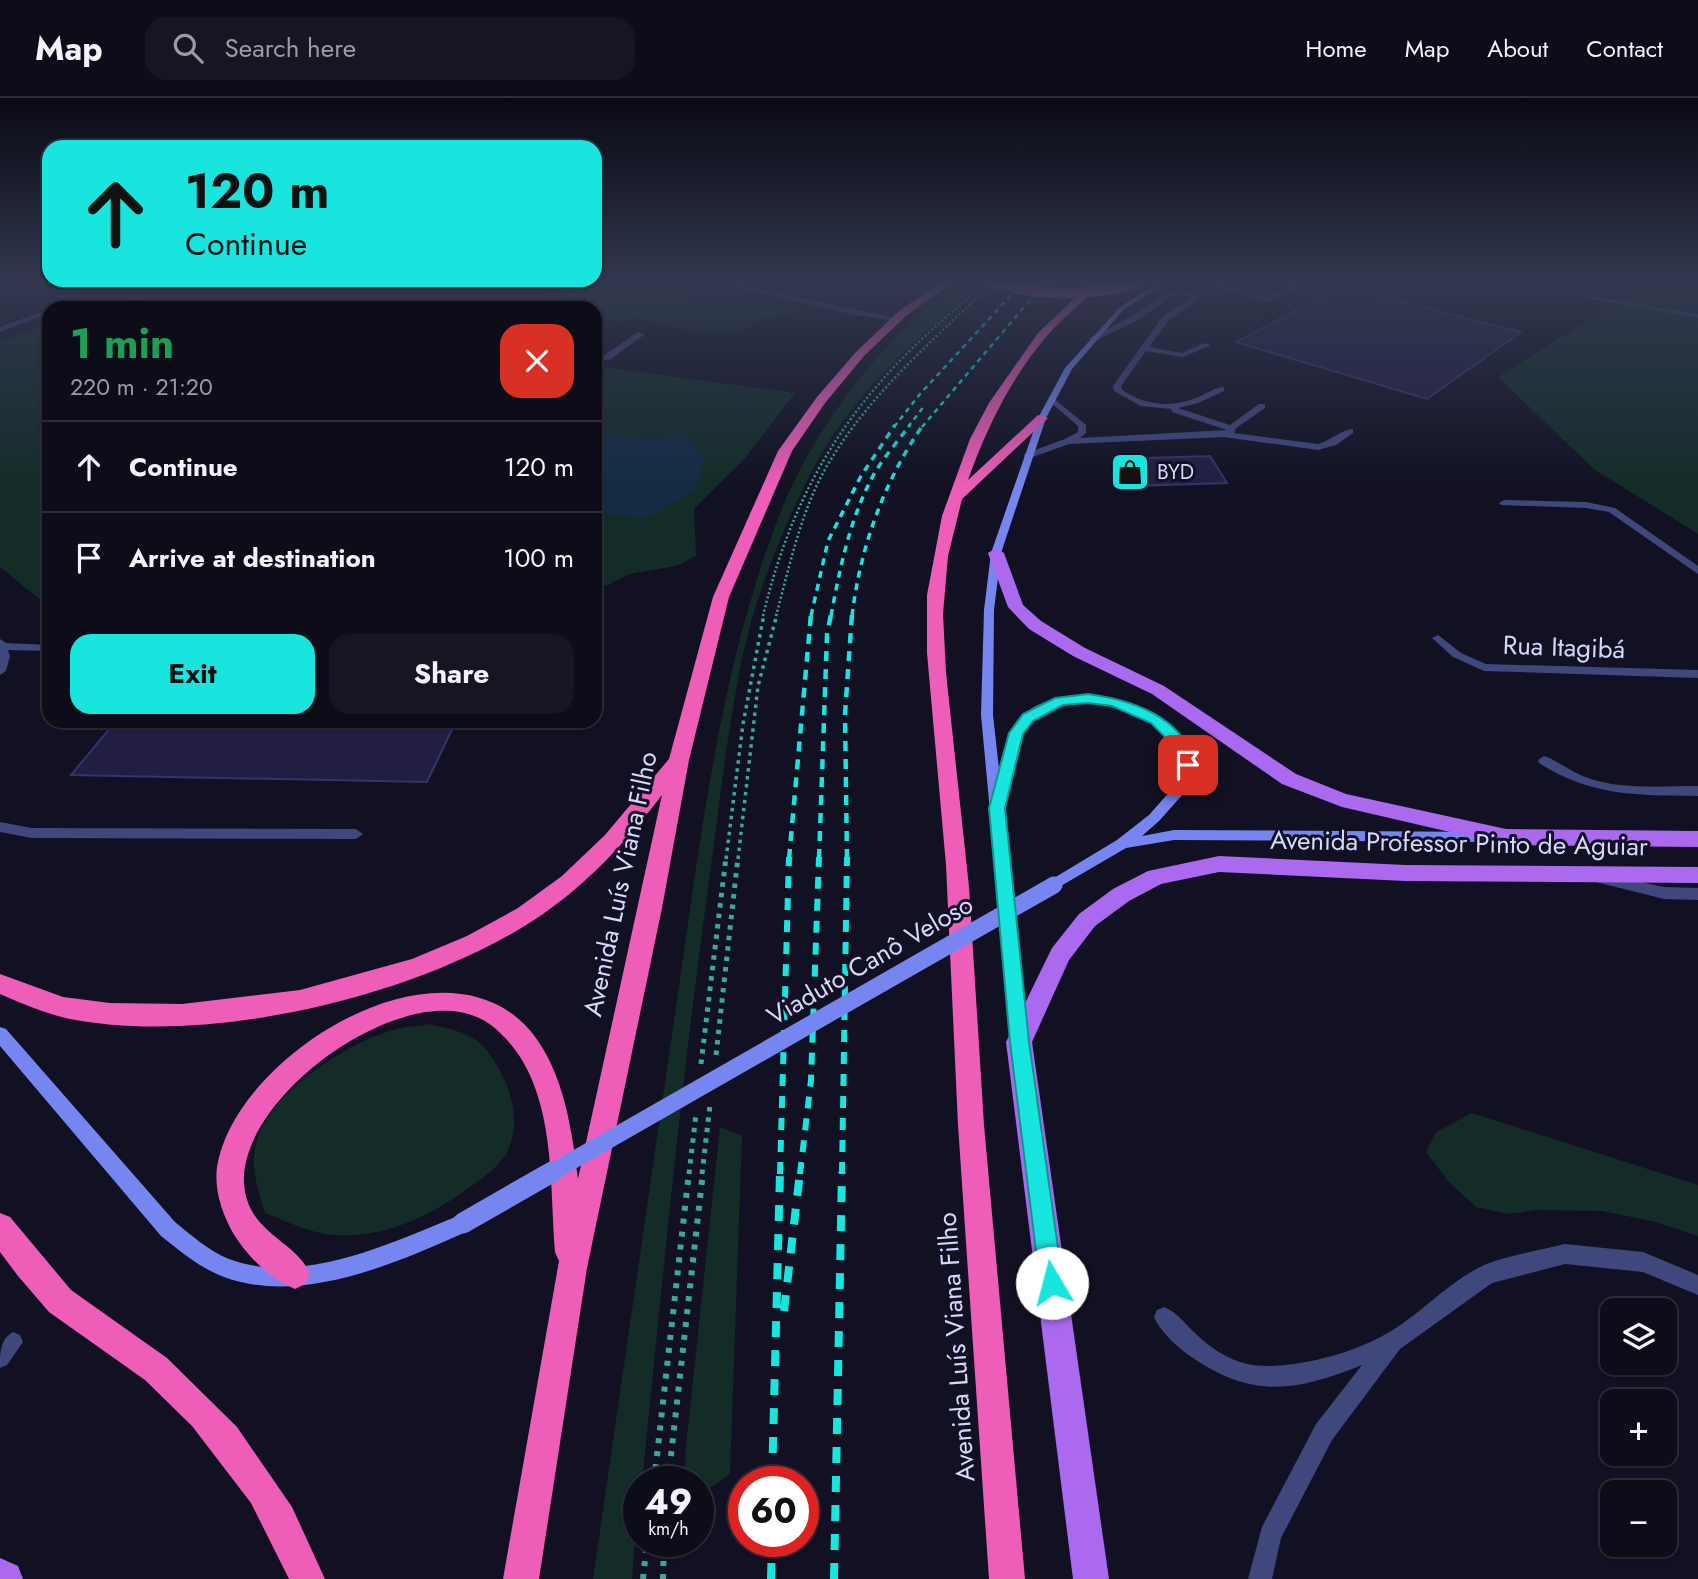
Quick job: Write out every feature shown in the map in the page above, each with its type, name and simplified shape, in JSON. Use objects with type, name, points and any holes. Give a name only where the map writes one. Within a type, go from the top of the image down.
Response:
[{"type":"highway","name":"Avenida Luís Viana Filho","points":[[521,1579],[572,1269],[648,921],[679,760],[721,597],[785,451],[821,400],[865,349]]},
{"type":"highway","name":"Avenida Luís Viana Filho","points":[[1007,1579],[990,1334],[971,1124],[958,886],[936,667],[934,606],[939,557],[953,500],[1001,390],[1033,349]]},
{"type":"highway","points":[[953,500],[1042,418]]},
{"type":"highway","points":[[0,984],[55,1005],[109,1013],[174,1017],[277,1005],[352,988],[453,951],[524,915],[568,884],[605,849],[679,760]]},
{"type":"highway","points":[[295,1274],[253,1240],[239,1217],[232,1192],[230,1167],[247,1123],[282,1080],[326,1044],[370,1019],[412,1005],[437,1001],[478,1007],[500,1019],[517,1034],[534,1057],[554,1110],[572,1269]]},
{"type":"highway","points":[[0,1227],[24,1262],[61,1302],[155,1369],[231,1443],[280,1517],[307,1579]]},
{"type":"main road","points":[[1084,349],[1069,368],[1042,418],[996,553],[989,610],[987,715],[1019,1042],[1091,1579]]},
{"type":"main road","name":"Avenida Professor Pinto de Aguiar","points":[[996,553],[1016,607],[1035,625],[1079,652],[1169,697],[1256,759],[1289,779],[1342,800],[1506,837],[1698,839]]},
{"type":"main road","points":[[997,808],[1016,733],[1028,717],[1060,701],[1088,698],[1114,702],[1156,720],[1172,733],[1184,748],[1188,765],[1188,780],[1174,798],[1122,844]]},
{"type":"main road","name":"Viaduto Canô Veloso","points":[[0,1034],[41,1077],[119,1174],[168,1229],[198,1253],[228,1269],[261,1275],[295,1274],[376,1261],[463,1223],[1122,844],[1174,835],[1506,837]]},
{"type":"main road","name":"Avenida Professor Pinto de Aguiar","points":[[1019,1042],[1060,955],[1087,919],[1121,895],[1156,877],[1219,864],[1405,873],[1698,876]]},
{"type":"main road","points":[[0,1576],[5,1579]]},
{"type":"street","points":[[602,358],[619,349]]},
{"type":"street","points":[[1142,349],[1117,386],[1118,391],[1136,401],[1165,406],[1228,431],[1318,447],[1333,443],[1350,431]]},
{"type":"street","points":[[1149,349],[1183,355],[1197,349]]},
{"type":"street","points":[[1165,406],[1190,405],[1221,389]]},
{"type":"street","points":[[1027,456],[1082,433],[1083,428],[1078,420],[1052,399]]},
{"type":"street","points":[[1068,441],[1228,431],[1262,406]]},
{"type":"street","points":[[1078,420],[1132,437]]},
{"type":"street","points":[[1504,503],[1586,505],[1612,510],[1698,571]]},
{"type":"street","name":"Rua Itagibá","points":[[1438,638],[1457,655],[1484,667],[1698,674]]},
{"type":"street","points":[[0,671],[1,644],[42,647]]},
{"type":"street","points":[[1544,760],[1574,780],[1594,787],[1698,791]]},
{"type":"street","points":[[0,827],[32,833],[356,834]]},
{"type":"street","points":[[1586,875],[1664,893],[1698,894]]},
{"type":"street","points":[[1164,1317],[1190,1346],[1224,1365],[1269,1380],[1313,1374],[1392,1342],[1487,1274],[1566,1254],[1643,1262],[1698,1285]]},
{"type":"street","points":[[1259,1579],[1270,1535],[1324,1432],[1392,1342]]},
{"type":"path","points":[[701,1068],[746,687],[781,550],[815,472],[857,410],[915,349]]},
{"type":"path","points":[[716,1057],[758,686],[795,545],[823,473],[866,412],[922,349]]},
{"type":"path","points":[[670,1466],[711,1098]]},
{"type":"path","points":[[656,1466],[696,1109]]},
{"type":"path","points":[[643,1579],[645,1557]]},
{"type":"path","points":[[663,1579],[664,1557]]},
{"type":"green space","points":[[0,349],[42,349],[42,601],[0,567]]},
{"type":"green space","points":[[885,349],[907,349],[867,392],[828,443],[791,516],[754,611],[731,718],[697,969],[644,1466],[623,1466],[623,1557],[634,1557],[632,1579],[593,1579],[704,814],[728,691],[742,630],[781,511],[813,447],[857,382]]},
{"type":"green space","points":[[1542,349],[1698,349],[1698,534],[1595,470],[1498,377]]},
{"type":"green space","points":[[602,367],[795,393],[745,458],[694,509],[696,556],[676,566],[629,574],[602,588]]},
{"type":"green space","points":[[429,1024],[458,1031],[478,1041],[499,1069],[510,1095],[514,1123],[508,1150],[500,1162],[450,1201],[417,1219],[382,1231],[345,1235],[318,1233],[265,1213],[255,1177],[254,1155],[259,1134],[271,1113],[308,1076],[354,1046],[397,1029]]},
{"type":"green space","points":[[1472,1113],[1698,1185],[1698,1236],[1656,1222],[1602,1211],[1535,1210],[1509,1214],[1476,1207],[1449,1182],[1426,1152],[1436,1132]]},
{"type":"green space","points":[[720,1127],[742,1136],[728,1475],[714,1485],[714,1466],[685,1466]]},
{"type":"water","points":[[680,432],[705,455],[695,490],[646,519],[602,513],[602,434],[657,440]]},
{"type":"building","points":[[1260,349],[1497,349],[1427,399]]},
{"type":"building","points":[[1210,456],[1227,483],[1131,486],[1117,459]]},
{"type":"building","points":[[110,728],[453,728],[427,782],[71,775]]},
{"type":"railway","points":[[894,427],[961,349]]},
{"type":"railway","points":[[922,427],[988,349]]},
{"type":"railway","points":[[908,427],[924,406]]},
{"type":"railway","points":[[811,616],[828,541],[861,476],[895,425]]},
{"type":"railway","points":[[831,616],[842,561],[858,508],[878,468],[910,425]]},
{"type":"railway","points":[[852,616],[861,565],[876,516],[897,469],[923,425]]},
{"type":"railway","points":[[789,859],[811,614]]},
{"type":"railway","points":[[819,859],[827,635],[831,614]]},
{"type":"railway","points":[[847,858],[845,714],[852,614]]},
{"type":"railway","points":[[780,1174],[789,857]]},
{"type":"railway","points":[[800,1174],[811,1080],[819,857]]},
{"type":"railway","points":[[842,1174],[847,858]]},
{"type":"railway","points":[[772,1466],[780,1172]]},
{"type":"railway","points":[[784,1311],[800,1172]]},
{"type":"railway","points":[[834,1579],[842,1172]]},
{"type":"railway","points":[[771,1579],[772,1557]]},
{"type":"place","name":"BYD","points":[[1130,472]]},
{"type":"route","points":[[1052,1283],[1019,1042],[997,808],[1016,733],[1028,717],[1060,701],[1088,698],[1114,702],[1156,720],[1172,733],[1184,748],[1188,765]]}]
